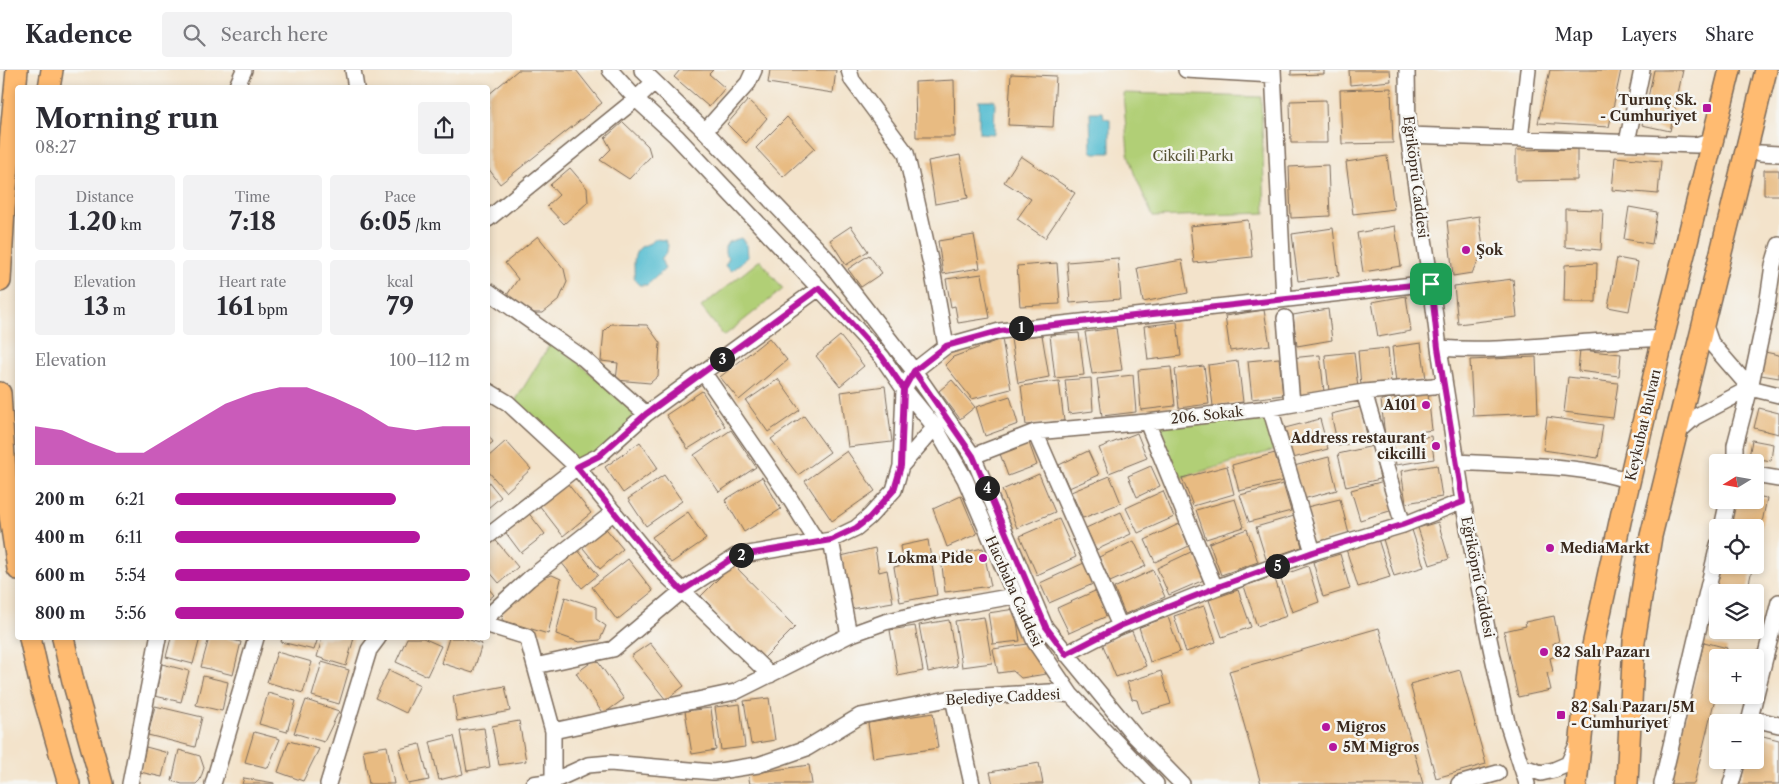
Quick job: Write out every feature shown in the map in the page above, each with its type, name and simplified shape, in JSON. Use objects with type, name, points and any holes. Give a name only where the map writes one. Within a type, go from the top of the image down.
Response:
[{"type":"highway","points":[[16,85],[17,70]]},
{"type":"highway","points":[[50,85],[52,70]]},
{"type":"highway","name":"Keykubat Bulvarı","points":[[1576,784],[1589,664],[1663,338],[1730,70]]},
{"type":"highway","points":[[1627,784],[1634,641],[1651,536],[1766,70]]},
{"type":"highway","points":[[0,281],[15,92]]},
{"type":"highway","points":[[0,393],[6,489],[15,549]]},
{"type":"highway","points":[[30,640],[42,691],[69,784]]},
{"type":"highway","points":[[63,640],[102,784]]},
{"type":"street","points":[[237,85],[244,70]]},
{"type":"street","points":[[353,70],[356,85]]},
{"type":"street","name":"Hacıbaba Caddesi","points":[[610,70],[636,99],[676,136],[882,357],[904,389],[935,427],[965,479],[1035,642],[1071,695],[1156,784]]},
{"type":"street","points":[[642,70],[705,131],[827,259],[914,371],[973,456],[1046,627],[1066,654],[1133,734],[1182,784]]},
{"type":"street","points":[[705,131],[748,82],[754,70]]},
{"type":"street","points":[[848,70],[852,80],[906,153],[932,269],[946,346]]},
{"type":"street","points":[[1186,70],[1273,72],[1284,298]]},
{"type":"street","name":"Eğriköprü Caddesi","points":[[1407,70],[1408,135],[1431,284],[1438,348],[1463,502],[1505,713],[1526,784]]},
{"type":"street","points":[[1520,139],[1528,70]]},
{"type":"street","points":[[1627,142],[1642,70]]},
{"type":"street","points":[[490,217],[636,99],[654,82]]},
{"type":"street","points":[[1408,135],[1696,145],[1712,140]]},
{"type":"street","points":[[1760,153],[1779,154]]},
{"type":"street","points":[[1735,454],[1735,445],[1750,388],[1772,315],[1773,265],[1779,245]]},
{"type":"street","points":[[535,666],[613,649],[682,591],[736,556],[824,541],[856,528],[869,518],[894,490],[901,466],[904,389],[914,371],[946,346],[1000,331],[1284,298],[1431,284]]},
{"type":"street","points":[[490,534],[577,467],[599,456],[646,414],[819,288]]},
{"type":"street","points":[[490,293],[583,358],[646,414]]},
{"type":"street","points":[[1285,318],[1292,404]]},
{"type":"street","points":[[1704,323],[1711,343],[1750,388],[1779,395]]},
{"type":"street","points":[[1438,348],[1526,347],[1663,338]]},
{"type":"street","points":[[703,372],[787,494],[824,541],[849,634]]},
{"type":"street","name":"206. Sokak","points":[[973,456],[1035,432],[1270,408],[1364,392],[1433,386],[1444,383]]},
{"type":"street","points":[[1677,433],[1695,417],[1750,388]]},
{"type":"street","points":[[490,392],[508,403],[577,467],[660,568],[770,675]]},
{"type":"street","points":[[1364,392],[1402,525]]},
{"type":"street","points":[[1270,408],[1313,552]]},
{"type":"street","points":[[1147,422],[1215,588]]},
{"type":"street","points":[[901,466],[935,427]]},
{"type":"street","points":[[1035,432],[1120,626]]},
{"type":"street","points":[[1457,462],[1546,466],[1613,476],[1630,481]]},
{"type":"street","points":[[1764,476],[1779,479]]},
{"type":"street","points":[[1066,654],[1120,626],[1215,588],[1313,552],[1402,525],[1463,502]]},
{"type":"street","points":[[490,614],[529,579],[614,512]]},
{"type":"street","points":[[1662,784],[1711,574]]},
{"type":"street","points":[[553,731],[735,692],[849,634],[885,622],[918,614],[1014,596]]},
{"type":"street","points":[[1752,714],[1774,644],[1779,602]]},
{"type":"street","points":[[490,626],[527,637],[553,731],[553,782]]},
{"type":"street","points":[[130,784],[158,640]]},
{"type":"street","points":[[213,784],[255,640]]},
{"type":"street","points":[[328,784],[369,650],[376,640]]},
{"type":"street","name":"Belediye Caddesi","points":[[533,784],[553,782],[588,765],[610,763],[714,778],[806,748],[860,716],[953,698],[1050,692],[1071,695]]},
{"type":"street","points":[[953,698],[972,784]]},
{"type":"street","points":[[1521,766],[1541,773],[1568,764],[1576,748],[1583,714]]},
{"type":"street","points":[[1764,722],[1779,725]]},
{"type":"street","points":[[1731,784],[1735,769]]},
{"type":"street","points":[[1459,784],[1498,773]]},
{"type":"green space","name":"Cikcili Parkı","points":[[1123,93],[1261,97],[1265,213],[1153,217],[1134,173],[1128,153]]},
{"type":"green space","points":[[760,260],[783,289],[724,336],[701,307]]},
{"type":"green space","points":[[552,341],[640,415],[598,453],[578,463],[514,403]]},
{"type":"green space","points":[[1267,411],[1278,449],[1173,480],[1150,424]]},
{"type":"water","points":[[979,100],[995,100],[994,134],[979,133]]},
{"type":"water","points":[[1090,112],[1103,112],[1104,118],[1110,119],[1110,153],[1094,153],[1091,151]]},
{"type":"water","points":[[741,238],[747,245],[748,257],[731,271],[725,266],[729,258],[725,254],[725,247],[728,242]]},
{"type":"water","points":[[655,239],[665,240],[668,245],[667,252],[661,259],[665,269],[647,285],[639,285],[634,277],[636,253],[641,247]]},
{"type":"building","points":[[518,70],[576,70],[602,103],[500,184],[490,171],[490,93]]},
{"type":"building","points":[[680,70],[713,70],[709,74],[725,88],[709,107],[674,77]]},
{"type":"building","points":[[770,70],[836,70],[833,93],[768,83]]},
{"type":"building","points":[[1291,70],[1324,70],[1324,74],[1291,75]]},
{"type":"building","points":[[1349,70],[1390,70],[1391,81],[1350,85]]},
{"type":"building","points":[[1550,70],[1621,70],[1609,127],[1538,123]]},
{"type":"building","points":[[1654,70],[1683,70],[1670,131],[1642,125]]},
{"type":"building","points":[[1011,74],[1056,76],[1053,127],[1008,125]]},
{"type":"building","points":[[954,80],[955,137],[916,137],[915,82]]},
{"type":"building","points":[[1391,88],[1393,143],[1342,144],[1340,90]]},
{"type":"building","points":[[748,100],[767,118],[746,143],[727,124]]},
{"type":"building","points":[[1326,100],[1327,143],[1291,143],[1290,101]]},
{"type":"building","points":[[787,117],[815,148],[783,177],[756,148]]},
{"type":"building","points":[[623,122],[648,146],[651,156],[629,179],[600,160],[611,149],[605,138]]},
{"type":"building","points":[[1577,149],[1577,180],[1516,181],[1516,150]]},
{"type":"building","points":[[960,155],[968,198],[935,204],[928,161]]},
{"type":"building","points":[[1021,156],[1075,193],[1045,238],[1017,219],[1031,199],[1004,182]]},
{"type":"building","points":[[1387,156],[1394,209],[1353,214],[1346,162]]},
{"type":"building","points":[[1615,157],[1661,161],[1658,194],[1612,190]]},
{"type":"building","points":[[1328,165],[1330,216],[1291,218],[1289,167]]},
{"type":"building","points":[[570,168],[587,188],[588,202],[564,224],[547,206],[559,195],[550,185]]},
{"type":"building","points":[[1764,170],[1779,170],[1779,195],[1764,195]]},
{"type":"building","points":[[1629,207],[1657,212],[1652,244],[1624,239]]},
{"type":"building","points":[[1565,209],[1603,210],[1601,250],[1565,247]]},
{"type":"building","points":[[1479,216],[1483,248],[1479,260],[1472,273],[1453,276],[1447,221]]},
{"type":"building","points":[[1248,220],[1252,257],[1194,263],[1190,226]]},
{"type":"building","points":[[851,226],[868,251],[846,265],[830,240]]},
{"type":"building","points":[[1395,226],[1401,266],[1363,272],[1357,233]]},
{"type":"building","points":[[1333,228],[1339,276],[1298,281],[1292,234]]},
{"type":"building","points":[[974,235],[980,268],[943,274],[938,241]]},
{"type":"building","points":[[538,236],[564,269],[567,282],[559,300],[543,313],[534,313],[507,295],[518,279],[505,263]]},
{"type":"building","points":[[869,255],[882,273],[861,287],[848,269]]},
{"type":"building","points":[[1118,258],[1121,299],[1070,303],[1067,262]]},
{"type":"building","points":[[1617,258],[1638,262],[1629,311],[1608,307]]},
{"type":"building","points":[[1182,260],[1188,293],[1143,302],[1137,268]]},
{"type":"building","points":[[1057,263],[1060,304],[1020,306],[1017,266]]},
{"type":"building","points":[[1597,263],[1596,302],[1564,302],[1565,265]]},
{"type":"building","points":[[982,274],[990,318],[958,323],[955,306],[951,307],[946,279]]},
{"type":"building","points":[[1513,279],[1517,317],[1458,324],[1454,286]]},
{"type":"building","points":[[1406,296],[1411,331],[1378,337],[1372,302]]},
{"type":"building","points":[[1328,309],[1332,340],[1297,346],[1293,315]]},
{"type":"building","points":[[1264,310],[1270,345],[1230,351],[1225,316]]},
{"type":"building","points":[[1177,322],[1181,356],[1148,360],[1144,326]]},
{"type":"building","points":[[611,324],[647,325],[660,343],[658,376],[650,383],[616,380],[618,363],[601,361],[604,331]]},
{"type":"building","points":[[1116,328],[1122,370],[1092,374],[1085,332]]},
{"type":"building","points":[[1079,333],[1084,375],[1055,378],[1050,335]]},
{"type":"building","points":[[1042,335],[1049,377],[1018,383],[1011,339]]},
{"type":"building","points":[[840,336],[864,366],[840,386],[816,356]]},
{"type":"building","points":[[769,338],[787,360],[739,400],[720,377]]},
{"type":"building","points":[[1002,339],[1011,389],[972,399],[945,365],[953,357]]},
{"type":"building","points":[[1421,343],[1426,379],[1396,383],[1392,347]]},
{"type":"building","points":[[1388,348],[1391,383],[1361,386],[1358,351]]},
{"type":"building","points":[[1580,350],[1621,354],[1619,376],[1578,371]]},
{"type":"building","points":[[1354,352],[1358,388],[1329,391],[1325,355]]},
{"type":"building","points":[[1765,352],[1779,355],[1779,378],[1761,375]]},
{"type":"building","points":[[1320,355],[1324,392],[1295,395],[1291,358]]},
{"type":"building","points":[[1536,357],[1538,413],[1473,416],[1470,360]]},
{"type":"building","points":[[1279,358],[1283,395],[1252,399],[1248,361]]},
{"type":"building","points":[[1238,361],[1243,402],[1213,406],[1208,365]]},
{"type":"building","points":[[1204,366],[1209,404],[1179,408],[1175,369]]},
{"type":"building","points":[[1171,367],[1175,406],[1141,410],[1138,370]]},
{"type":"building","points":[[1133,375],[1136,412],[1102,416],[1097,379]]},
{"type":"building","points":[[1568,377],[1618,383],[1613,418],[1564,412]]},
{"type":"building","points":[[1091,378],[1093,411],[1069,414],[1065,380]]},
{"type":"building","points":[[778,379],[800,410],[768,432],[746,401]]},
{"type":"building","points":[[952,380],[975,407],[960,419],[939,391]]},
{"type":"building","points":[[1059,381],[1064,421],[1026,425],[1021,386]]},
{"type":"building","points":[[885,386],[892,442],[848,447],[841,392]]},
{"type":"building","points":[[702,391],[725,426],[688,449],[666,415]]},
{"type":"building","points":[[1428,394],[1432,430],[1385,437],[1381,400]]},
{"type":"building","points":[[1010,396],[1018,424],[985,436],[976,407]]},
{"type":"building","points":[[1361,407],[1368,440],[1338,446],[1331,414]]},
{"type":"building","points":[[1759,408],[1779,413],[1779,434],[1754,428]]},
{"type":"building","points":[[804,416],[830,452],[798,475],[771,439]]},
{"type":"building","points":[[1547,417],[1603,425],[1598,458],[1543,450]]},
{"type":"building","points":[[1320,419],[1328,449],[1293,458],[1285,428]]},
{"type":"building","points":[[731,430],[756,467],[719,492],[694,455]]},
{"type":"building","points":[[1137,433],[1147,458],[1109,473],[1099,448]]},
{"type":"building","points":[[1431,436],[1434,459],[1396,465],[1393,442]]},
{"type":"building","points":[[1028,440],[1037,465],[1008,476],[999,451]]},
{"type":"building","points":[[1752,440],[1773,444],[1771,461],[1764,460],[1764,454],[1750,454]]},
{"type":"building","points":[[506,441],[531,469],[506,492],[490,473],[490,455]]},
{"type":"building","points":[[640,442],[658,468],[623,493],[605,467]]},
{"type":"building","points":[[1373,446],[1380,479],[1346,487],[1338,454]]},
{"type":"building","points":[[847,451],[875,491],[832,521],[805,481]]},
{"type":"building","points":[[1088,451],[1099,475],[1069,488],[1059,465]]},
{"type":"building","points":[[1275,453],[1283,481],[1239,491],[1232,465]]},
{"type":"building","points":[[1329,457],[1337,490],[1303,499],[1294,466]]},
{"type":"building","points":[[1437,465],[1442,497],[1406,503],[1401,471]]},
{"type":"building","points":[[1151,466],[1160,486],[1137,497],[1128,476]]},
{"type":"building","points":[[1227,466],[1234,494],[1193,506],[1182,478]]},
{"type":"building","points":[[1039,474],[1055,512],[1017,528],[1002,490]]},
{"type":"building","points":[[664,475],[682,501],[646,526],[628,499]]},
{"type":"building","points":[[1110,476],[1121,503],[1083,518],[1071,492]]},
{"type":"building","points":[[762,477],[781,509],[744,532],[725,500]]},
{"type":"building","points":[[1384,481],[1393,510],[1360,520],[1351,490]]},
{"type":"building","points":[[490,483],[501,497],[490,506]]},
{"type":"building","points":[[567,483],[591,513],[563,536],[539,505]]},
{"type":"building","points":[[1283,484],[1291,511],[1249,522],[1240,495]]},
{"type":"building","points":[[1163,491],[1174,517],[1138,533],[1126,508]]},
{"type":"building","points":[[961,496],[977,534],[947,547],[933,509]]},
{"type":"building","points":[[1764,498],[1767,498],[1763,519],[1729,519],[1731,509],[1764,509]]},
{"type":"building","points":[[1235,499],[1244,527],[1206,539],[1196,510]]},
{"type":"building","points":[[1340,499],[1349,534],[1316,542],[1307,507]]},
{"type":"building","points":[[527,511],[545,534],[521,553],[503,529]]},
{"type":"building","points":[[688,512],[706,539],[671,563],[652,537]]},
{"type":"building","points":[[1121,512],[1131,534],[1096,550],[1086,528]]},
{"type":"building","points":[[1294,516],[1302,547],[1266,559],[1256,527]]},
{"type":"building","points":[[1059,519],[1076,557],[1037,575],[1020,536]]},
{"type":"building","points":[[1438,522],[1449,559],[1430,565],[1418,528]]},
{"type":"building","points":[[602,524],[623,549],[600,569],[579,543]]},
{"type":"building","points":[[1179,524],[1189,546],[1155,562],[1145,540]]},
{"type":"building","points":[[1247,529],[1258,562],[1221,575],[1209,543]]},
{"type":"building","points":[[1412,530],[1424,567],[1394,576],[1383,539]]},
{"type":"building","points":[[492,536],[518,567],[499,583],[490,572],[490,538]]},
{"type":"building","points":[[1378,539],[1390,577],[1358,587],[1346,549]]},
{"type":"building","points":[[928,540],[937,595],[900,602],[894,567],[903,565],[900,546]]},
{"type":"building","points":[[1134,541],[1146,566],[1110,582],[1099,557]]},
{"type":"building","points":[[875,548],[879,572],[887,570],[893,602],[851,609],[841,556]]},
{"type":"building","points":[[983,548],[991,586],[945,592],[941,557]]},
{"type":"building","points":[[577,549],[598,575],[582,588],[561,562]]},
{"type":"building","points":[[1193,551],[1206,579],[1169,595],[1157,568]]},
{"type":"building","points":[[1340,554],[1350,589],[1323,597],[1313,562]]},
{"type":"building","points":[[628,559],[653,591],[617,620],[592,587]]},
{"type":"building","points":[[1084,563],[1093,584],[1049,603],[1040,583]]},
{"type":"building","points":[[733,564],[795,627],[763,659],[701,596]]},
{"type":"building","points":[[1308,566],[1319,602],[1292,612],[1280,576]]},
{"type":"building","points":[[1153,570],[1165,597],[1125,614],[1114,588]]},
{"type":"building","points":[[1718,574],[1751,574],[1749,584],[1716,584]]},
{"type":"building","points":[[552,575],[561,579],[548,634],[502,620],[504,604],[538,579]]},
{"type":"building","points":[[1274,576],[1287,616],[1257,626],[1244,586]]},
{"type":"building","points":[[490,590],[494,595],[490,598]]},
{"type":"building","points":[[1238,590],[1251,627],[1222,637],[1209,600]]},
{"type":"building","points":[[1095,591],[1107,616],[1069,633],[1057,608]]},
{"type":"building","points":[[565,597],[596,607],[596,619],[606,626],[600,640],[579,642],[556,634]]},
{"type":"building","points":[[1204,606],[1216,642],[1186,652],[1174,616]]},
{"type":"building","points":[[1015,609],[1020,641],[993,644],[988,613]]},
{"type":"building","points":[[1554,616],[1559,642],[1553,643],[1556,656],[1550,658],[1553,672],[1547,673],[1551,690],[1518,697],[1504,631],[1526,626],[1525,622]]},
{"type":"building","points":[[984,617],[992,663],[962,667],[955,621]]},
{"type":"building","points":[[1168,617],[1180,652],[1150,662],[1139,627]]},
{"type":"building","points":[[949,620],[957,666],[928,672],[919,625]]},
{"type":"building","points":[[915,626],[923,671],[898,676],[890,630]]},
{"type":"building","name":"Migros","points":[[1379,628],[1423,784],[1261,784],[1229,671]]},
{"type":"building","points":[[1132,631],[1146,666],[1116,677],[1102,643]]},
{"type":"building","points":[[170,640],[199,640],[193,664],[166,657]]},
{"type":"building","points":[[208,640],[241,642],[233,675],[201,667]]},
{"type":"building","points":[[282,640],[317,640],[314,650],[281,642]]},
{"type":"building","points":[[321,640],[353,640],[346,666],[317,657]]},
{"type":"building","points":[[406,640],[428,640],[441,646],[427,676],[396,662]]},
{"type":"building","points":[[448,640],[469,640],[482,644],[473,673],[441,663]]},
{"type":"building","points":[[1704,642],[1727,648],[1709,649],[1709,704],[1714,704],[1711,714],[1709,714],[1709,723],[1694,784],[1669,784]]},
{"type":"building","points":[[650,643],[684,686],[666,700],[631,656]]},
{"type":"building","points":[[1028,644],[1046,674],[1021,678],[1013,671],[998,673],[993,649]]},
{"type":"building","points":[[277,652],[312,662],[303,693],[267,682]]},
{"type":"building","points":[[596,659],[624,699],[603,714],[576,673]]},
{"type":"building","points":[[322,662],[349,670],[339,704],[312,696]]},
{"type":"building","points":[[162,664],[189,671],[181,702],[155,696]]},
{"type":"building","points":[[389,670],[420,685],[406,713],[375,698]]},
{"type":"building","points":[[1460,670],[1486,764],[1436,778],[1410,684]]},
{"type":"building","points":[[1161,671],[1171,704],[1141,713],[1137,700],[1132,699],[1127,682]]},
{"type":"building","points":[[203,676],[228,682],[222,711],[196,705]]},
{"type":"building","points":[[505,686],[510,711],[457,721],[453,696]]},
{"type":"building","points":[[268,693],[296,701],[287,732],[259,724]]},
{"type":"building","points":[[769,698],[775,740],[751,744],[744,701]]},
{"type":"building","points":[[306,700],[339,711],[324,742],[294,733]]},
{"type":"building","points":[[740,704],[745,747],[721,750],[715,707]]},
{"type":"building","points":[[155,706],[202,717],[195,747],[148,735]]},
{"type":"building","points":[[711,708],[716,750],[692,754],[685,711]]},
{"type":"building","points":[[933,713],[938,748],[873,758],[868,723]]},
{"type":"building","points":[[519,721],[526,761],[499,765],[492,726]]},
{"type":"building","points":[[484,728],[490,767],[467,771],[460,731]]},
{"type":"building","points":[[254,732],[280,739],[268,768],[245,762]]},
{"type":"building","points":[[454,736],[463,774],[439,780],[430,742]]},
{"type":"building","points":[[1764,736],[1779,740],[1779,784],[1740,784],[1744,769],[1764,769]]},
{"type":"building","points":[[289,741],[319,749],[303,781],[278,772]]},
{"type":"building","points":[[420,744],[429,780],[408,784],[399,749]]},
{"type":"building","points":[[387,746],[394,784],[369,784],[363,750]]},
{"type":"building","points":[[146,747],[168,753],[162,777],[140,772]]},
{"type":"building","points":[[179,750],[200,756],[204,768],[200,780],[196,784],[182,784],[172,781]]},
{"type":"building","points":[[1039,763],[1043,784],[993,784],[990,772]]},
{"type":"building","points":[[809,765],[812,784],[750,784],[748,774]]},
{"type":"building","points":[[244,778],[274,783],[274,784],[242,784]]},
{"type":"place","name":"Turunç Sk. - Cumhuriyet","points":[[1707,108]]},
{"type":"place","name":"Şok","points":[[1466,250]]},
{"type":"place","name":"A101","points":[[1426,405]]},
{"type":"place","name":"Address restaurant cikcilli","points":[[1436,446]]},
{"type":"place","name":"MediaMarkt","points":[[1550,548]]},
{"type":"place","name":"Lokma Pide","points":[[983,558]]},
{"type":"place","name":"82 Salı Pazarı","points":[[1544,652]]},
{"type":"place","name":"82 Salı Pazarı/5M - Cumhuriyet","points":[[1561,715]]},
{"type":"place","name":"Migros","points":[[1326,727]]},
{"type":"place","name":"5M Migros","points":[[1333,747]]},
{"type":"route","points":[[1431,284],[1000,331],[946,346],[914,371],[904,389],[899,478],[894,490],[869,518],[856,528],[831,540],[736,556],[682,591],[660,568],[577,467],[599,456],[646,414],[819,288],[882,357],[904,389],[914,371],[973,456],[1046,627],[1066,654],[1120,626],[1215,588],[1313,552],[1402,525],[1463,502],[1438,348],[1431,284]]}]
